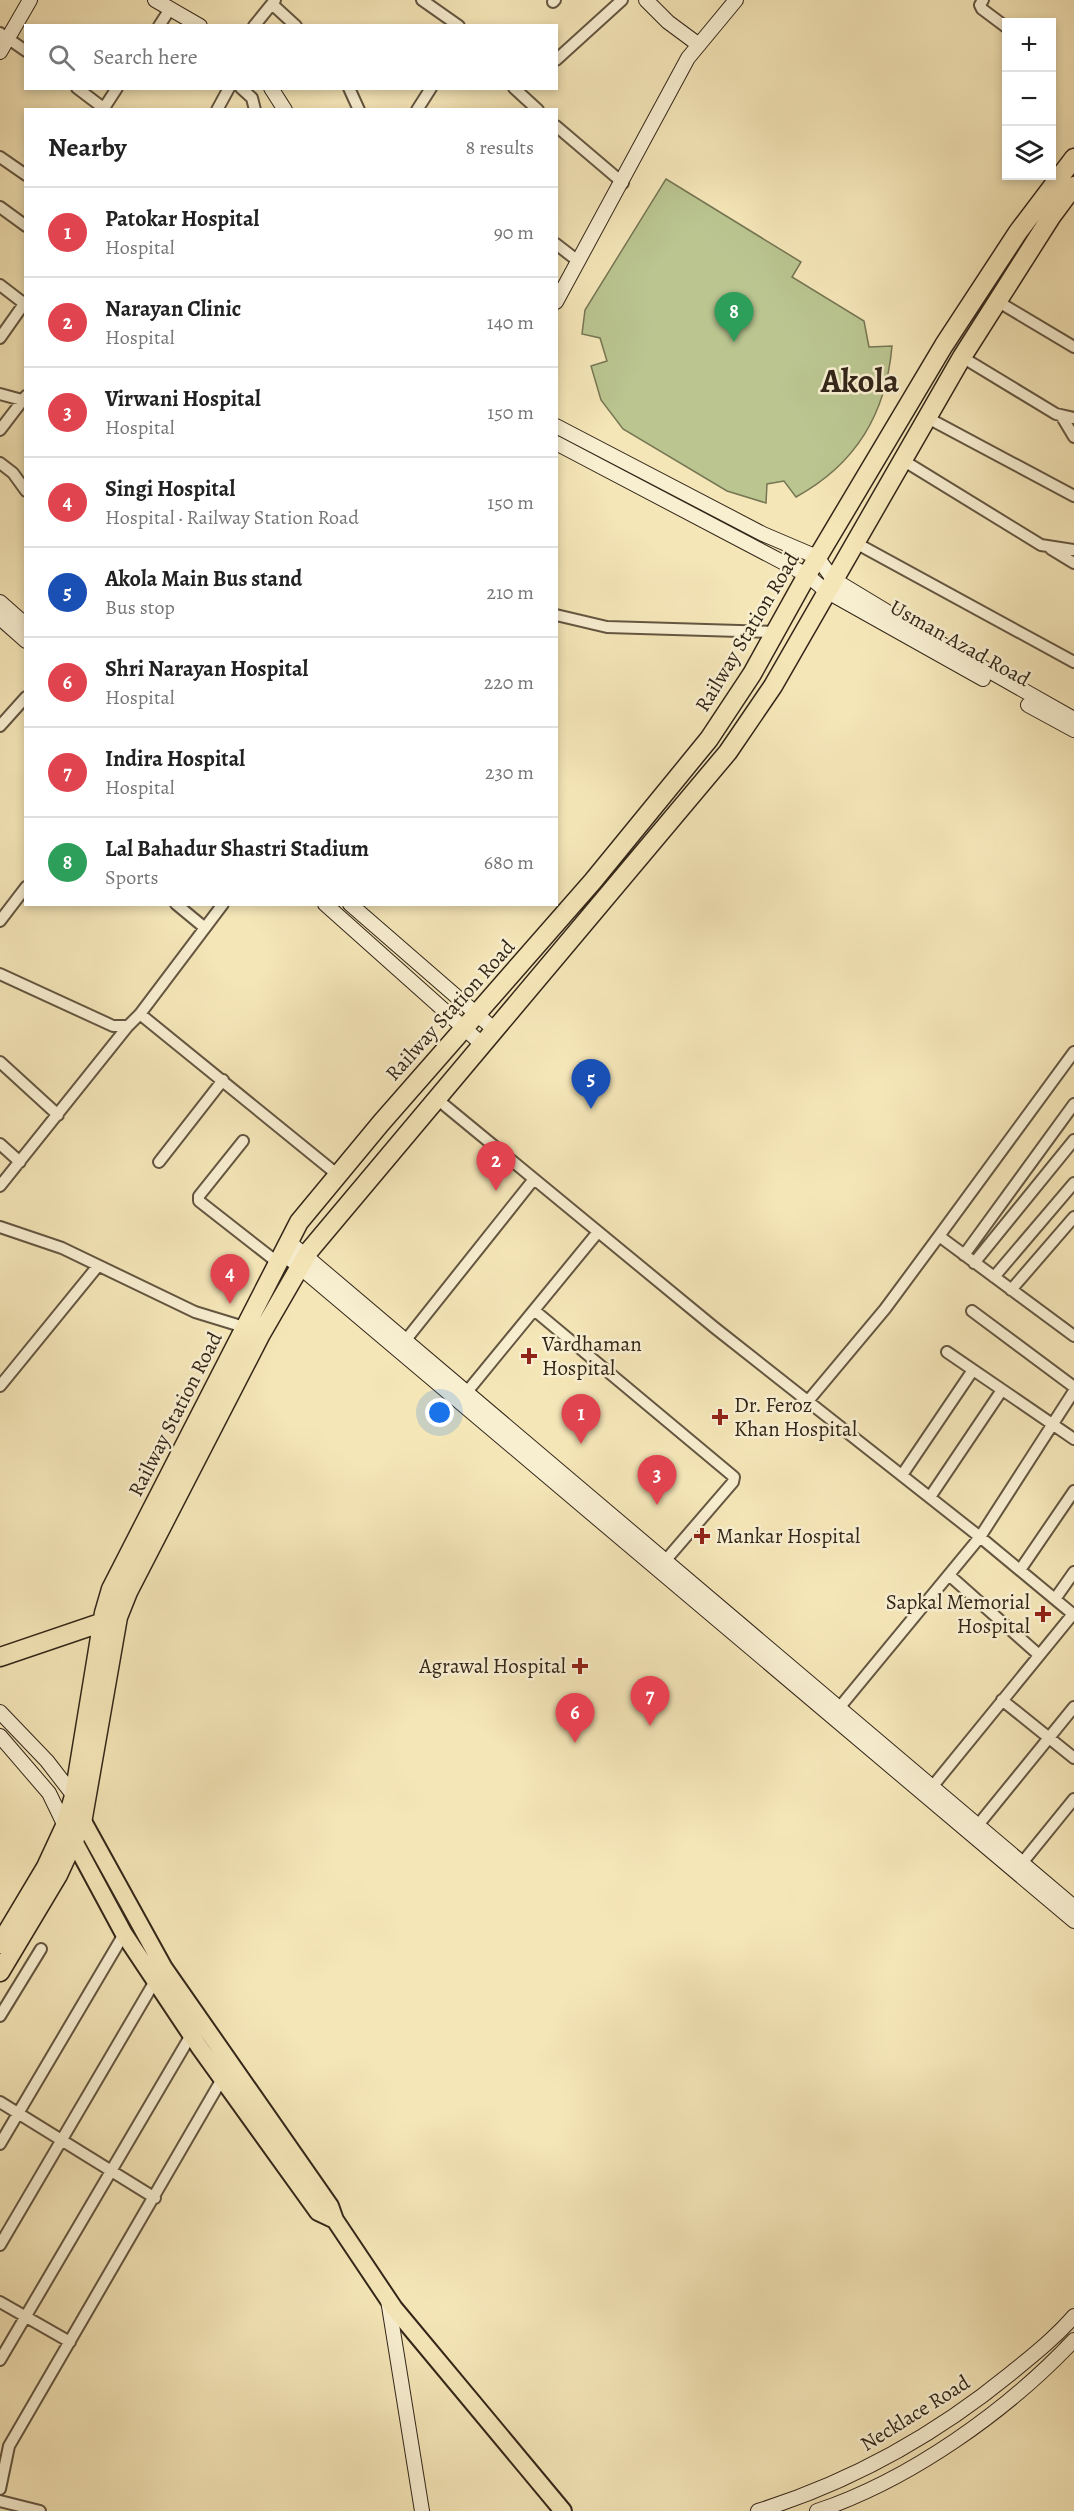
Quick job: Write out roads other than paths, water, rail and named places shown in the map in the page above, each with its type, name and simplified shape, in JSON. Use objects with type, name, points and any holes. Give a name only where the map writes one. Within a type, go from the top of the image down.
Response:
[{"type":"highway","name":"Railway Station Road","points":[[74,1830],[110,1620],[111,1589],[299,1222],[463,1028],[593,881],[708,739],[746,684],[817,557],[944,345],[1018,232],[1074,158]]},
{"type":"highway","name":"Railway Station Road","points":[[74,1830],[74,1796],[110,1620],[128,1592],[261,1334],[303,1261],[728,752],[773,686],[901,459],[962,357],[1074,186]]},
{"type":"highway","points":[[0,1657],[110,1620]]},
{"type":"highway","points":[[0,1944],[46,1868],[74,1830]]},
{"type":"highway","points":[[0,1972],[74,1830]]},
{"type":"main road","points":[[74,1830],[124,1934],[191,2035],[318,2211],[335,2220]]},
{"type":"main road","points":[[74,1830],[164,1968],[330,2206],[335,2220],[387,2298],[563,2511]]},
{"type":"street","points":[[0,52],[5,36],[30,0]]},
{"type":"street","points":[[155,0],[197,24]]},
{"type":"street","points":[[422,0],[456,24]]},
{"type":"street","points":[[558,58],[622,0]]},
{"type":"street","points":[[646,0],[668,22],[699,45]]},
{"type":"street","points":[[558,298],[623,183],[688,58],[736,0]]},
{"type":"street","points":[[983,0],[980,5],[982,9],[1002,24]]},
{"type":"street","points":[[256,24],[274,2],[294,24]]},
{"type":"street","points":[[160,24],[171,9]]},
{"type":"street","points":[[5,36],[24,50]]},
{"type":"street","points":[[80,90],[104,108]]},
{"type":"street","points":[[106,108],[116,90]]},
{"type":"street","points":[[218,108],[228,90]]},
{"type":"street","points":[[243,90],[252,98],[254,108]]},
{"type":"street","points":[[273,90],[284,108]]},
{"type":"street","points":[[350,90],[358,108]]},
{"type":"street","points":[[418,108],[430,90]]},
{"type":"street","points":[[516,90],[536,108]]},
{"type":"street","points":[[558,128],[623,183]]},
{"type":"street","points":[[0,157],[24,174]]},
{"type":"street","points":[[0,207],[24,225]]},
{"type":"street","points":[[558,246],[578,261]]},
{"type":"street","points":[[0,285],[24,302]]},
{"type":"street","points":[[997,301],[1074,347]]},
{"type":"street","points":[[0,338],[24,304]]},
{"type":"street","points":[[962,357],[1062,417],[1074,418]]},
{"type":"street","points":[[0,394],[24,398],[0,430]]},
{"type":"street","points":[[926,417],[1074,496]]},
{"type":"street","points":[[1062,417],[1074,437]]},
{"type":"street","points":[[558,427],[763,534],[817,557],[830,585]]},
{"type":"street","points":[[558,444],[830,585]]},
{"type":"street","points":[[901,459],[1074,563]]},
{"type":"street","points":[[0,463],[13,472],[24,488]]},
{"type":"street","points":[[683,509],[689,496]]},
{"type":"street","points":[[854,542],[1074,662]]},
{"type":"street","points":[[1048,547],[1074,550]]},
{"type":"street","name":"Usman Azad Road","points":[[830,585],[924,634],[1074,719]]},
{"type":"street","name":"Usman Azad Road","points":[[830,585],[1074,730]]},
{"type":"street","points":[[0,602],[23,621]]},
{"type":"street","points":[[558,615],[607,627],[775,632]]},
{"type":"street","points":[[1,618],[23,621]]},
{"type":"street","points":[[1,618],[24,639]]},
{"type":"street","points":[[0,726],[24,699]]},
{"type":"street","points":[[0,921],[24,890]]},
{"type":"street","points":[[178,906],[205,928]]},
{"type":"street","points":[[0,1186],[140,1014],[222,906]]},
{"type":"street","points":[[327,906],[483,1045]]},
{"type":"street","points":[[352,906],[495,1030]]},
{"type":"street","points":[[0,974],[113,1026],[128,1026]]},
{"type":"street","points":[[140,1014],[338,1175]]},
{"type":"street","points":[[808,1401],[885,1309],[1074,1052]]},
{"type":"street","points":[[0,1062],[58,1116]]},
{"type":"street","points":[[159,1162],[223,1080]]},
{"type":"street","points":[[437,1099],[598,1232],[1074,1614],[932,1787]]},
{"type":"street","points":[[964,1255],[1074,1104]]},
{"type":"street","points":[[975,1263],[1074,1140]]},
{"type":"street","points":[[243,1141],[199,1197],[199,1202],[282,1252],[303,1261],[405,1341],[932,1787],[974,1830],[1022,1863],[1074,1907]]},
{"type":"street","points":[[0,1144],[20,1162]]},
{"type":"street","points":[[405,1341],[534,1179]]},
{"type":"street","points":[[994,1277],[1074,1183]]},
{"type":"street","points":[[1011,1290],[1074,1217]]},
{"type":"street","points":[[0,1227],[62,1248],[195,1312],[244,1328]]},
{"type":"street","points":[[466,1393],[598,1232]]},
{"type":"street","points":[[939,1236],[1074,1336]]},
{"type":"street","points":[[303,1261],[974,1830],[1074,1921]]},
{"type":"street","points":[[0,1386],[97,1266]]},
{"type":"street","points":[[534,1310],[734,1477],[733,1482],[665,1561]]},
{"type":"street","points":[[839,1708],[980,1537],[1074,1389],[972,1311]]},
{"type":"street","points":[[947,1352],[1074,1439]]},
{"type":"street","points":[[902,1475],[973,1370]]},
{"type":"street","points":[[930,1497],[1002,1390]]},
{"type":"street","points":[[1020,1570],[1074,1491]]},
{"type":"street","points":[[1055,1599],[1074,1572]]},
{"type":"street","points":[[949,1575],[1039,1655]]},
{"type":"street","points":[[1002,1700],[1074,1758]]},
{"type":"street","points":[[974,1830],[1074,1707]]},
{"type":"street","points":[[0,1712],[47,1761],[74,1796]]},
{"type":"street","points":[[0,1736],[49,1793],[74,1830]]},
{"type":"street","points":[[1022,1863],[1074,1799]]},
{"type":"street","points":[[0,2144],[124,1934]]},
{"type":"street","points":[[0,2016],[41,1949]]},
{"type":"street","points":[[0,2246],[155,1981]]},
{"type":"street","points":[[0,2360],[191,2035]]},
{"type":"street","points":[[0,2489],[4,2445],[70,2342],[222,2079]]},
{"type":"street","points":[[0,2102],[155,2198]]},
{"type":"street","points":[[387,2298],[422,2511]]},
{"type":"street","points":[[0,2302],[24,2318],[70,2342]]},
{"type":"street","name":"Necklace Road","points":[[758,2511],[838,2482],[922,2438],[988,2392],[1034,2355],[1073,2319]]},
{"type":"street","points":[[817,2511],[845,2502],[912,2466],[977,2424],[1024,2387],[1074,2340]]},
{"type":"street","points":[[0,2501],[39,2511]]},
{"type":"place","name":"Lal Bahadur Shastri Stadium","points":[[734,342]]},
{"type":"place","name":"Akola Main Bus stand","points":[[591,1109]]},
{"type":"place","name":"Narayan Clinic","points":[[496,1191]]},
{"type":"place","name":"Singi Hospital","points":[[230,1304]]},
{"type":"place","name":"Vardhaman Hospital","points":[[529,1356]]},
{"type":"place","name":"Dr. Feroz Khan Hospital","points":[[720,1417]]},
{"type":"place","name":"Patokar Hospital","points":[[581,1444]]},
{"type":"place","name":"Virwani Hospital","points":[[657,1505]]},
{"type":"place","name":"Mankar Hospital","points":[[702,1536]]},
{"type":"place","name":"Sapkal Memorial Hospital","points":[[1043,1614]]},
{"type":"place","name":"Agrawal Hospital","points":[[580,1666]]},
{"type":"place","name":"Indira Hospital","points":[[650,1726]]},
{"type":"place","name":"Shri Narayan Hospital","points":[[575,1743]]},
{"type":"district","name":"Akola","points":[[860,380]]}]
